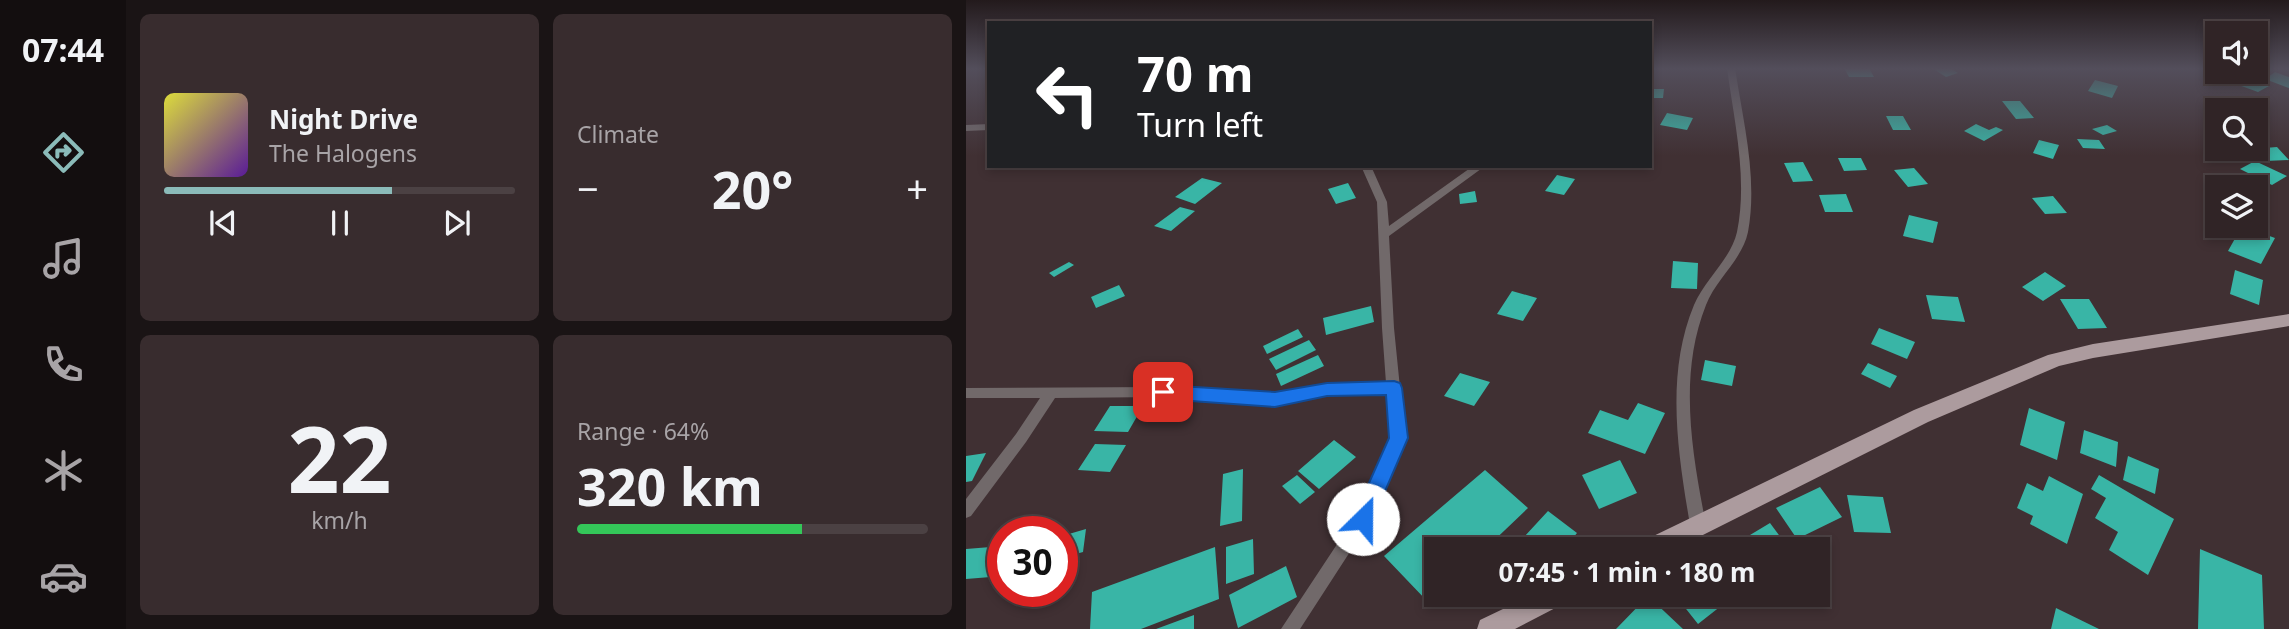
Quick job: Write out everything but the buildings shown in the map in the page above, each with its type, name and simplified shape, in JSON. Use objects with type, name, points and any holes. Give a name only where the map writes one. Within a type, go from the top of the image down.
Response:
[{"type":"main road","points":[[1674,537],[1921,416],[2055,360],[2093,351],[2289,320]]},
{"type":"main road","points":[[1489,629],[1533,607]]},
{"type":"street","points":[[1698,525],[1686,443],[1684,374],[1690,334],[1704,295],[1741,236],[1745,211],[1735,97]]},
{"type":"street","points":[[966,128],[987,127]]},
{"type":"street","points":[[1290,629],[1363,519],[1398,438],[1382,202],[1367,168]]},
{"type":"street","points":[[1383,235],[1477,168]]},
{"type":"street","points":[[966,393],[1163,392],[1275,400],[1327,390],[1394,388]]},
{"type":"street","points":[[966,511],[1021,438],[1050,394]]},
{"type":"route","points":[[1163,392],[1275,400],[1327,390],[1394,388],[1398,438],[1363,519]]}]
